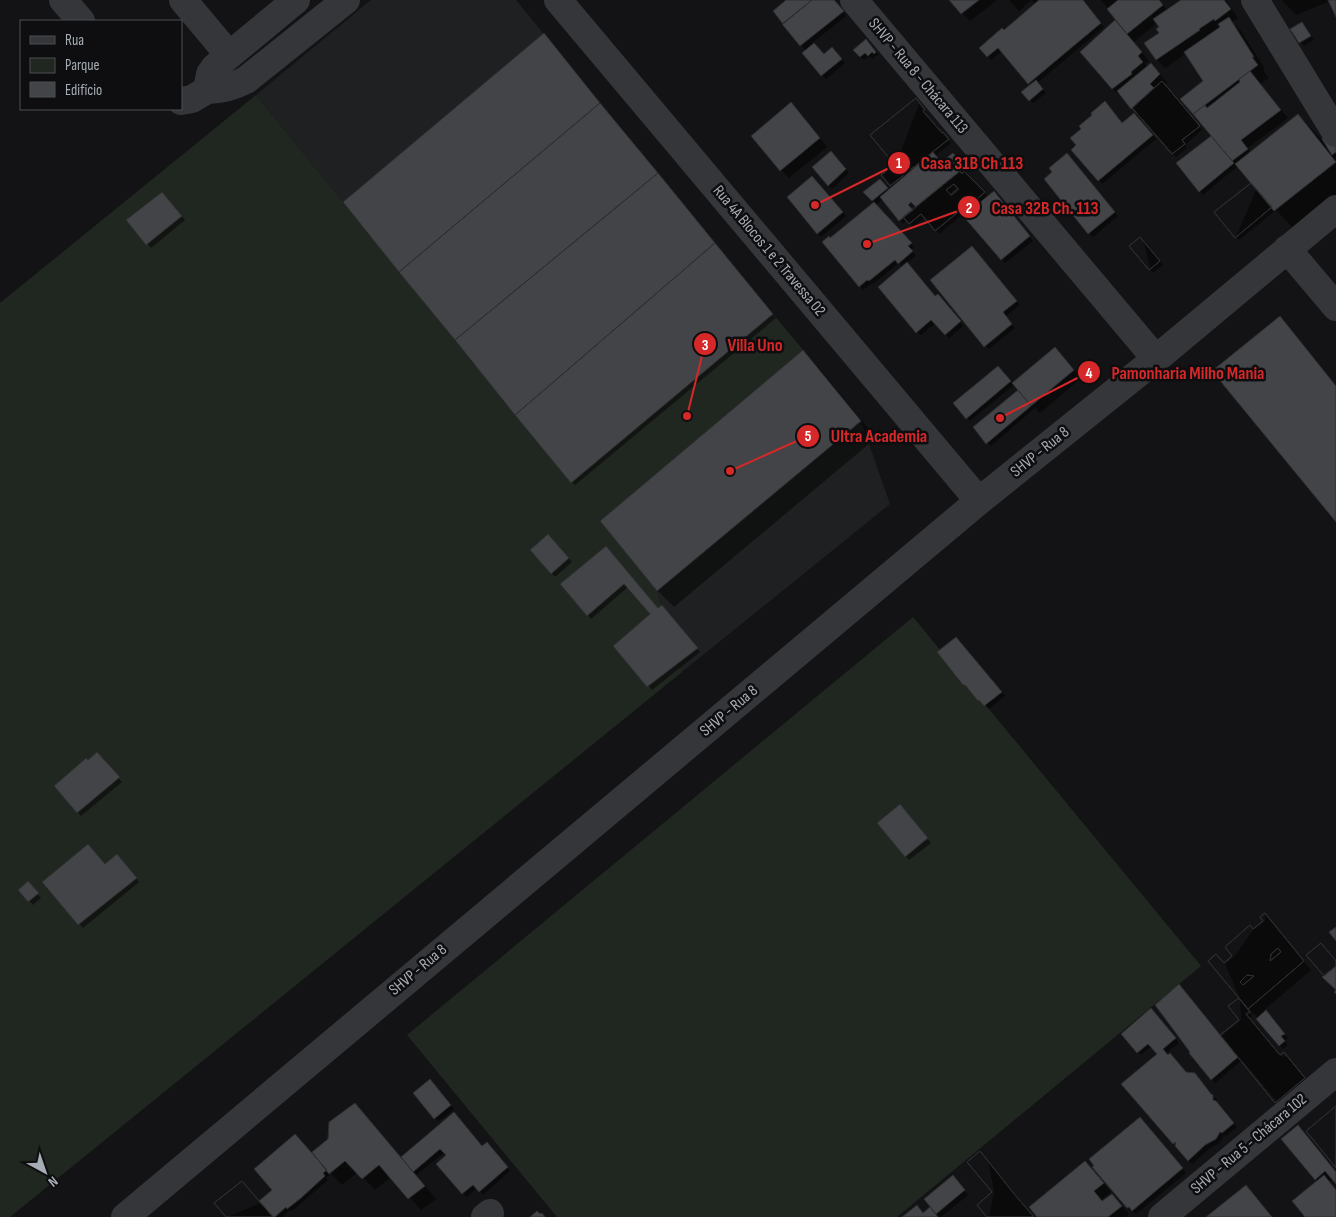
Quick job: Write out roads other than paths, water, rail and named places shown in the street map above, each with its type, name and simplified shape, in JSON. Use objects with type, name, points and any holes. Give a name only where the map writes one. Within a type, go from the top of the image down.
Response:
[{"type":"street","points":[[63,0],[80,20]]},
{"type":"street","points":[[183,0],[230,55]]},
{"type":"street","points":[[182,101],[192,100],[207,90],[233,87],[246,80],[346,0]]},
{"type":"street","name":"Rua 4A Blocos 1 e 2 Travessa 02","points":[[558,0],[979,501]]},
{"type":"street","name":"SHVP - Rua 8 - Chácara 113","points":[[854,0],[1156,359]]},
{"type":"street","points":[[1255,0],[1336,133]]},
{"type":"street","points":[[207,90],[210,74],[215,67],[295,2],[312,27]]},
{"type":"street","name":"SHVP - Rua 8","points":[[125,1217],[979,501],[1156,359],[1336,209]]},
{"type":"street","points":[[1287,249],[1336,307]]},
{"type":"street","name":"SHVP - Rua 5 - Chácara 102","points":[[1162,1217],[1336,1072]]},
{"type":"place","name":"Casa 31B Ch 113","points":[[815,205]]},
{"type":"place","name":"Casa 32B Ch. 113","points":[[867,244]]},
{"type":"place","name":"Villa Uno","points":[[687,416]]},
{"type":"place","name":"Pamonharia Milho Mania","points":[[1000,418]]},
{"type":"place","name":"Ultra Academia","points":[[730,471]]}]
